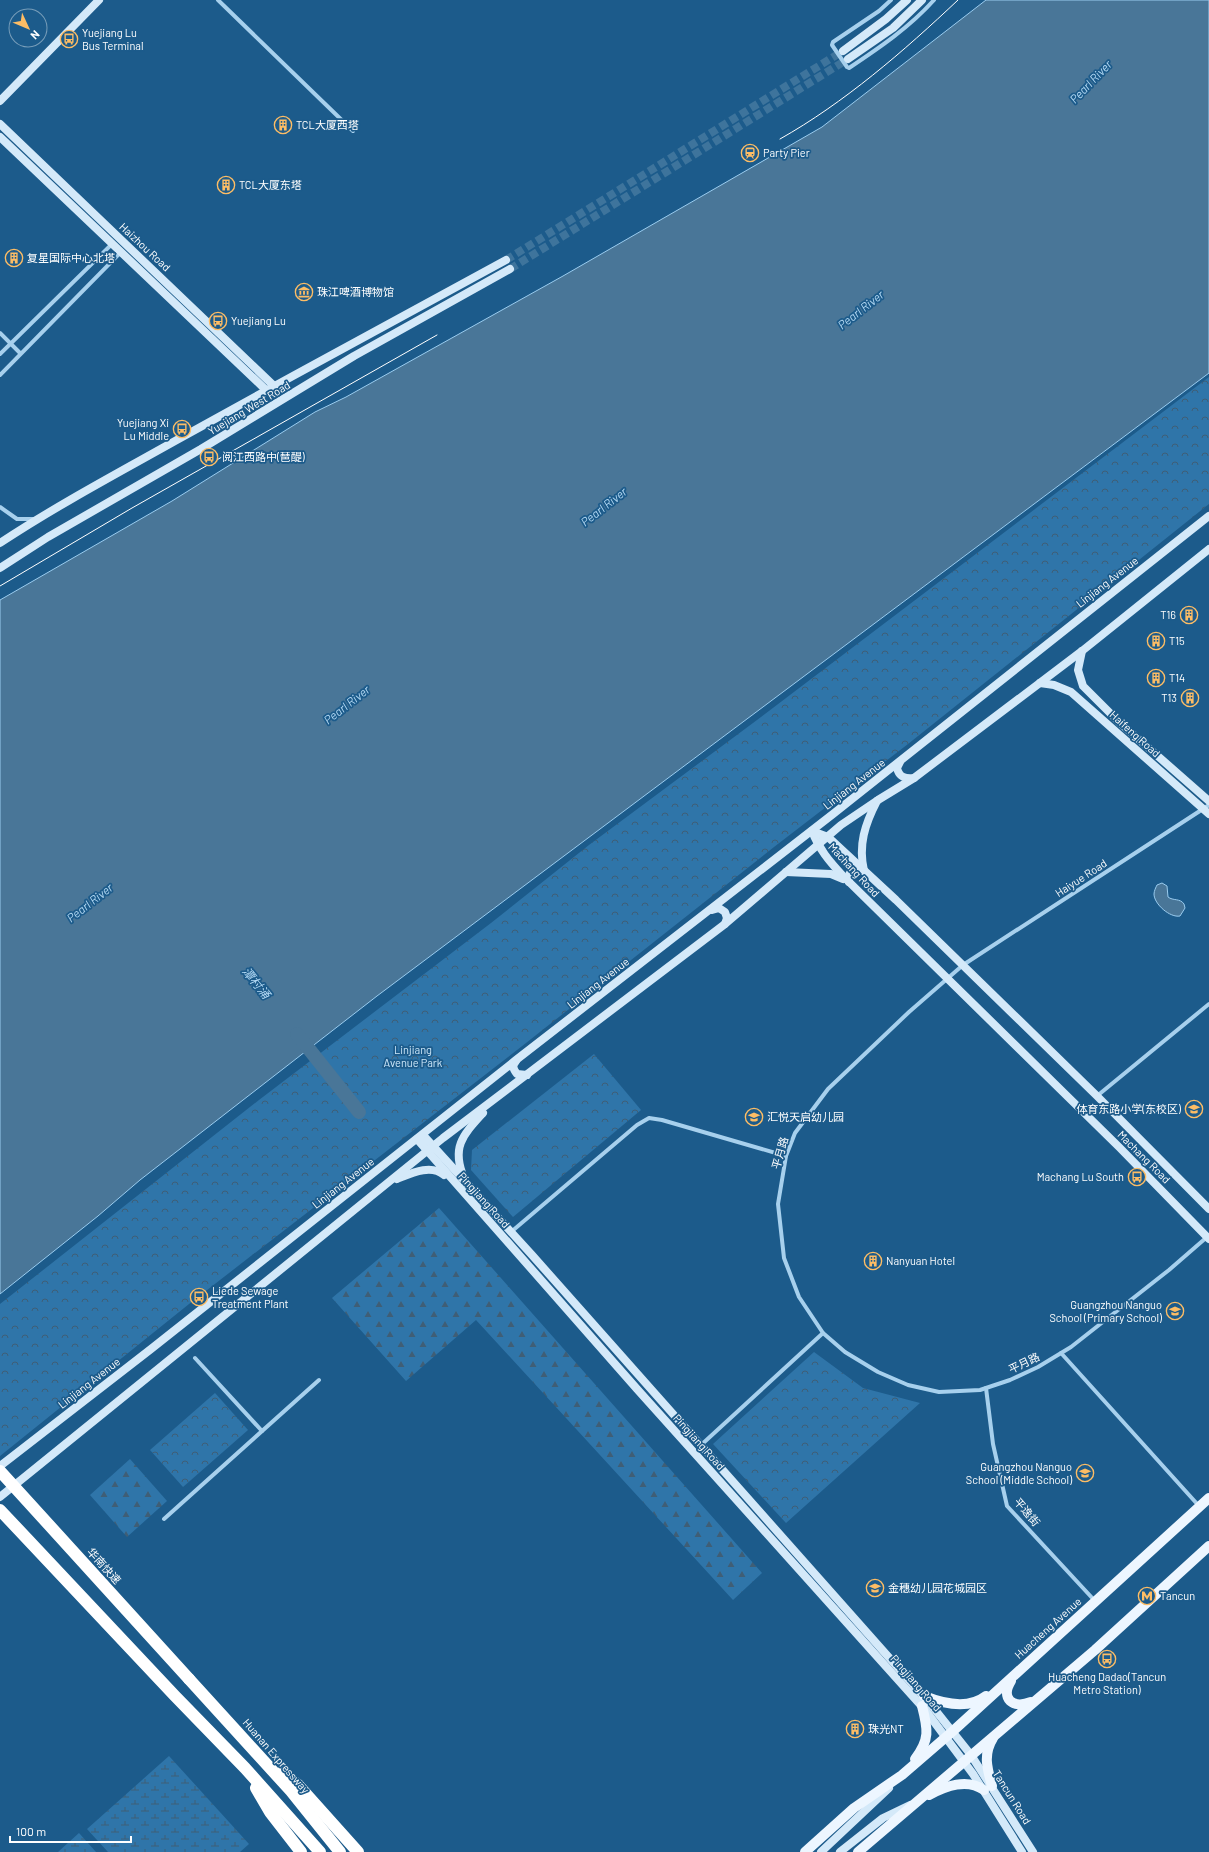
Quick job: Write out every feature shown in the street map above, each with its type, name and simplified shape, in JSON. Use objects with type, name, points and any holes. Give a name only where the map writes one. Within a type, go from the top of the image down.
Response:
[{"type":"highway","name":"华南快速","points":[[0,1471],[253,1749]]},
{"type":"highway","points":[[0,1510],[245,1768],[320,1852]]},
{"type":"highway","name":"Huanan Expressway","points":[[253,1749],[291,1791],[340,1852]]},
{"type":"highway","points":[[253,1749],[298,1785],[358,1852]]},
{"type":"highway","points":[[245,1768],[270,1812],[301,1852]]},
{"type":"main road","points":[[0,101],[99,0]]},
{"type":"main road","points":[[843,51],[886,19],[907,0]]},
{"type":"main road","points":[[848,59],[892,28],[922,0]]},
{"type":"main road","name":"Haizhou Road","points":[[0,124],[71,192],[116,240],[266,390]]},
{"type":"main road","name":"Haizhou Road","points":[[0,137],[65,198],[116,240]]},
{"type":"main road","points":[[65,198],[71,192]]},
{"type":"main road","name":"Haizhou Road","points":[[125,249],[274,386]]},
{"type":"main road","name":"Yuejiang West Road","points":[[0,543],[37,518],[266,390],[506,260]]},
{"type":"main road","name":"Yuejiang West Road","points":[[0,568],[48,537],[201,449],[354,356],[510,269]]},
{"type":"main road","name":"Linjiang Avenue","points":[[0,1466],[516,1060],[812,831],[1209,516]]},
{"type":"main road","points":[[0,1497],[73,1436],[430,1149],[725,924],[842,825],[878,800],[914,778],[1082,651],[1209,550]]},
{"type":"main road","name":"Haifeng Road","points":[[1082,651],[1078,670],[1083,686],[1119,722],[1209,801]]},
{"type":"main road","name":"Haifeng Road","points":[[1040,683],[1057,686],[1071,692],[1207,810]]},
{"type":"main road","points":[[902,760],[897,768],[898,774],[901,777],[908,779],[914,778]]},
{"type":"main road","points":[[849,882],[848,875],[851,870],[856,869],[864,871],[861,858],[861,845],[868,817],[878,800]]},
{"type":"main road","name":"Machang Road","points":[[812,831],[828,836],[1097,1096],[1209,1209]]},
{"type":"main road","name":"Machang Road","points":[[812,831],[818,846],[825,857],[849,882],[1119,1147],[1208,1237]]},
{"type":"main road","points":[[786,872],[831,874],[849,882]]},
{"type":"main road","points":[[710,910],[719,908],[725,912],[727,918],[725,924]]},
{"type":"main road","points":[[516,1060],[513,1065],[517,1074],[527,1075]]},
{"type":"main road","points":[[466,1182],[458,1160],[458,1149],[462,1138],[494,1100]]},
{"type":"main road","name":"Pingjiang Road","points":[[420,1137],[460,1189],[922,1706],[950,1734]]},
{"type":"main road","name":"Pingjiang Road","points":[[430,1149],[466,1182],[924,1696],[968,1757]]},
{"type":"main road","points":[[391,1181],[409,1174],[431,1170],[441,1173],[460,1189]]},
{"type":"main road","name":"Huacheng Avenue","points":[[821,1852],[902,1775],[950,1734],[1209,1498]]},
{"type":"main road","points":[[858,1852],[1095,1650],[1209,1546]]},
{"type":"main road","points":[[924,1696],[950,1704],[971,1703],[981,1700],[1015,1675]]},
{"type":"main road","points":[[1015,1675],[1006,1691],[1006,1696],[1014,1703],[1020,1705],[1035,1700]]},
{"type":"main road","points":[[902,1775],[922,1750],[927,1737],[922,1706]]},
{"type":"main road","points":[[840,1852],[883,1818],[940,1790],[957,1785],[976,1785],[988,1788],[986,1753],[997,1733]]},
{"type":"main road","name":"Tancun Road","points":[[968,1757],[988,1788],[1034,1852]]},
{"type":"main road","name":"Huacheng Avenue","points":[[805,1852],[854,1808],[902,1775]]},
{"type":"main road","name":"Tancun Road","points":[[988,1788],[1022,1852]]},
{"type":"street","points":[[218,0],[353,131]]},
{"type":"street","points":[[891,0],[879,11],[833,42],[832,45],[847,67],[849,68],[877,49],[906,26],[934,0]]},
{"type":"street","points":[[0,354],[116,240]]},
{"type":"street","points":[[0,375],[20,353],[125,249]]},
{"type":"street","points":[[0,333],[20,353]]},
{"type":"street","points":[[0,507],[16,519],[37,518]]},
{"type":"street","name":"Haiyue Road","points":[[962,965],[1207,810]]},
{"type":"street","name":"平月路","points":[[962,965],[828,1089],[795,1133],[786,1156],[778,1204],[784,1258],[799,1297],[823,1333],[845,1352],[878,1372],[908,1385],[939,1392],[980,1390],[1010,1380],[1038,1367],[1061,1353],[1169,1270],[1208,1237]]},
{"type":"street","points":[[1097,1096],[1209,1004]]},
{"type":"street","points":[[511,1232],[637,1125],[649,1118],[662,1120],[786,1156]]},
{"type":"street","points":[[694,1452],[823,1333]]},
{"type":"street","points":[[1061,1353],[1199,1507]]},
{"type":"street","points":[[195,1358],[262,1431]]},
{"type":"street","points":[[164,1518],[319,1380]]},
{"type":"street","name":"平逸街","points":[[986,1388],[993,1444],[1007,1506],[1095,1602]]},
{"type":"green space","name":"Linjiang Avenue Park","points":[[1209,377],[1209,504],[908,744],[189,1304],[0,1456],[0,1304],[259,1100],[491,923],[589,845],[753,723]]},
{"type":"green space","points":[[594,1054],[641,1110],[513,1217],[471,1170],[472,1150]]},
{"type":"green space","points":[[439,1208],[762,1573],[733,1600],[476,1320],[406,1381],[332,1298]]},
{"type":"green space","points":[[814,1352],[863,1388],[920,1403],[786,1523],[713,1444]]},
{"type":"green space","points":[[215,1393],[248,1430],[183,1487],[150,1450]]},
{"type":"green space","points":[[130,1459],[167,1501],[127,1537],[90,1495]]},
{"type":"green space","points":[[169,1756],[249,1844],[240,1852],[108,1852],[87,1829]]},
{"type":"green space","points":[[79,1833],[96,1852],[58,1852]]},
{"type":"water","name":"Pearl River","points":[[986,0],[1209,0],[1209,373],[377,996],[140,1180],[98,1216],[0,1294],[0,600],[172,501],[315,412],[346,397],[563,276],[822,127]]},
{"type":"water","points":[[1162,883],[1167,886],[1168,897],[1181,901],[1184,904],[1185,908],[1180,916],[1167,913],[1157,902],[1154,892],[1157,885]]},
{"type":"waterway","name":"潭村涌","points":[[297,1034],[359,1112]]},
{"type":"tunnel","points":[[506,260],[843,51]]},
{"type":"tunnel","points":[[510,269],[848,59]]},
{"type":"tram line","points":[[780,139],[804,125],[850,93],[895,57],[958,0]]},
{"type":"tram line","points":[[0,586],[132,508],[437,335]]},
{"type":"place","name":"Yuejiang Lu Bus Terminal","points":[[69,39]]},
{"type":"place","name":"TCL大厦西塔","points":[[283,125]]},
{"type":"place","name":"Party Pier","points":[[750,153]]},
{"type":"place","name":"TCL大厦东塔","points":[[226,185]]},
{"type":"place","name":"复星国际中心北塔","points":[[14,258]]},
{"type":"place","name":"珠江啤酒博物馆","points":[[304,292]]},
{"type":"place","name":"Yuejiang Lu","points":[[218,321]]},
{"type":"place","name":"Yuejiang Xi Lu Middle","points":[[182,429]]},
{"type":"place","name":"阅江西路中(琶醍)","points":[[209,457]]},
{"type":"place","name":"T16","points":[[1189,615]]},
{"type":"place","name":"T15","points":[[1156,641]]},
{"type":"place","name":"T14","points":[[1156,678]]},
{"type":"place","name":"T13","points":[[1190,698]]},
{"type":"place","name":"体育东路小学(东校区)","points":[[1194,1109]]},
{"type":"place","name":"汇悦天启幼儿园","points":[[754,1117]]},
{"type":"place","name":"Machang Lu South","points":[[1137,1177]]},
{"type":"place","name":"Nanyuan Hotel","points":[[873,1261]]},
{"type":"place","name":"Liede Sewage Treatment Plant","points":[[199,1297]]},
{"type":"place","name":"Guangzhou Nanguo School (Primary School)","points":[[1175,1311]]},
{"type":"place","name":"Guangzhou Nanguo School (Middle School)","points":[[1085,1473]]},
{"type":"place","name":"金穗幼儿园花城园区","points":[[875,1588]]},
{"type":"place","name":"Tancun","points":[[1147,1596]]},
{"type":"place","name":"Huacheng Dadao(Tancun Metro Station)","points":[[1107,1659]]},
{"type":"place","name":"珠光NT","points":[[855,1729]]}]
